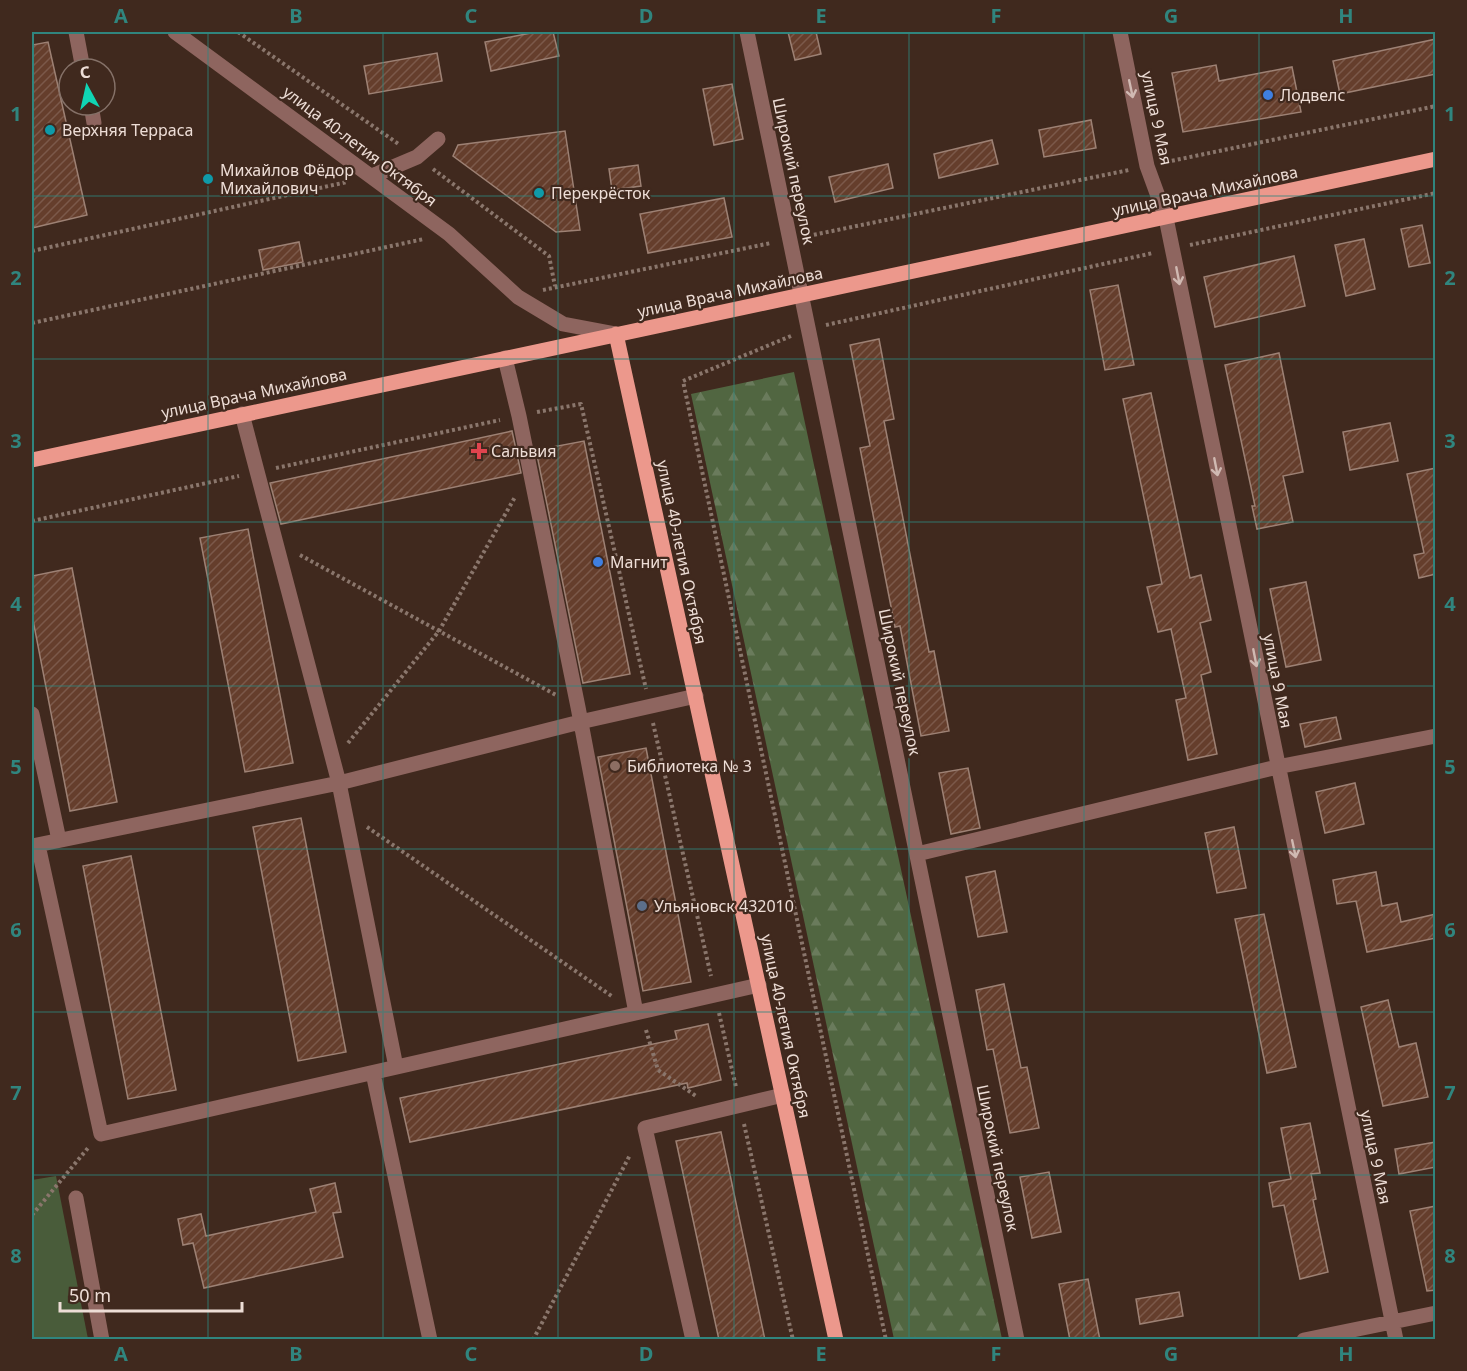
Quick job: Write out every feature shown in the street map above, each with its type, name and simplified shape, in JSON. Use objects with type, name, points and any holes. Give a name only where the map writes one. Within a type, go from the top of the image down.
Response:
[{"type":"main road","name":"улица Врача Михайлова","points":[[32,460],[1436,159]]},
{"type":"main road","name":"улица 40-летия Октября","points":[[616,334],[836,1340]]},
{"type":"street","points":[[76,32],[81,57]]},
{"type":"street","name":"улица 40-летия Октября","points":[[175,32],[448,234],[518,297],[563,324],[616,334]]},
{"type":"street","name":"Широкий переулок","points":[[747,32],[1017,1340]]},
{"type":"street","name":"улица 9 Мая","points":[[1120,32],[1147,166],[1166,218],[1396,1340]]},
{"type":"street","points":[[93,117],[94,123]]},
{"type":"street","points":[[372,176],[417,157],[438,139]]},
{"type":"street","points":[[505,357],[530,470],[638,1012]]},
{"type":"street","points":[[242,414],[339,783],[396,1067]]},
{"type":"street","points":[[696,696],[650,707],[579,715],[339,783],[35,846],[101,1134],[759,985]]},
{"type":"street","points":[[32,714],[59,840]]},
{"type":"street","points":[[917,854],[1277,767],[1436,736]]},
{"type":"street","points":[[373,1073],[430,1340]]},
{"type":"street","points":[[693,1340],[645,1128],[783,1095]]},
{"type":"street","points":[[76,1198],[102,1340]]},
{"type":"street","points":[[1304,1340],[1436,1313]]},
{"type":"path","points":[[518,297],[555,286],[1436,106]]},
{"type":"path","points":[[32,251],[372,176]]},
{"type":"path","points":[[886,1340],[683,381],[808,329],[1436,193]]},
{"type":"path","points":[[32,323],[448,234]]},
{"type":"path","points":[[32,521],[581,404],[793,1340]]},
{"type":"path","points":[[333,761],[439,631],[530,470]]},
{"type":"path","points":[[275,541],[439,631],[579,715]]},
{"type":"path","points":[[345,812],[638,1012],[658,1070],[719,1111]]},
{"type":"path","points":[[533,1340],[645,1128]]},
{"type":"path","points":[[32,1215],[101,1134]]},
{"type":"green space","points":[[794,372],[1002,1339],[894,1339],[691,394]]},
{"type":"green space","points":[[56,1176],[88,1339],[32,1339],[32,1180]]},
{"type":"building","points":[[536,32],[553,32],[559,56],[491,71],[485,42]]},
{"type":"building","points":[[788,32],[816,32],[821,54],[795,60]]},
{"type":"building","points":[[1436,39],[1436,74],[1340,94],[1333,61]]},
{"type":"building","name":"Верхняя Терраса","points":[[48,42],[57,82],[57,117],[65,117],[87,215],[32,228],[32,45]]},
{"type":"building","points":[[437,53],[442,81],[369,94],[364,66]]},
{"type":"building","points":[[1216,65],[1219,81],[1292,67],[1301,112],[1183,132],[1172,73]]},
{"type":"building","points":[[732,84],[743,139],[714,145],[703,89]]},
{"type":"building","points":[[1091,120],[1096,148],[1044,157],[1039,130]]},
{"type":"building","name":"Перекрёсток","points":[[565,131],[580,230],[556,232],[453,156],[458,145]]},
{"type":"building","points":[[992,140],[998,164],[939,178],[934,154]]},
{"type":"building","points":[[888,164],[893,188],[835,202],[829,177]]},
{"type":"building","points":[[638,165],[641,186],[612,190],[609,169]]},
{"type":"building","points":[[724,198],[732,237],[648,253],[640,214]]},
{"type":"building","points":[[1422,225],[1430,263],[1409,267],[1401,229]]},
{"type":"building","points":[[1364,239],[1375,289],[1346,296],[1335,245]]},
{"type":"building","points":[[299,242],[303,262],[263,270],[259,250]]},
{"type":"building","points":[[1294,256],[1305,306],[1215,327],[1204,277]]},
{"type":"building","points":[[1118,285],[1134,365],[1105,370],[1090,290]]},
{"type":"building","points":[[879,339],[894,419],[884,421],[929,652],[934,651],[949,731],[921,736],[900,626],[895,627],[860,448],[870,446],[850,345]]},
{"type":"building","points":[[1279,353],[1303,472],[1283,476],[1293,522],[1257,529],[1252,506],[1255,506],[1225,365]]},
{"type":"building","points":[[1151,393],[1190,578],[1201,575],[1211,620],[1200,623],[1211,672],[1201,675],[1217,754],[1188,760],[1176,700],[1186,698],[1171,629],[1158,632],[1147,587],[1162,584],[1123,399]]},
{"type":"building","points":[[1390,423],[1398,461],[1350,470],[1343,432]]},
{"type":"building","points":[[512,431],[521,473],[281,524],[270,483]]},
{"type":"building","points":[[584,441],[630,674],[583,683],[536,450]]},
{"type":"building","points":[[1436,468],[1436,574],[1419,578],[1414,555],[1424,553],[1407,474]]},
{"type":"building","points":[[248,529],[293,763],[245,772],[200,538]]},
{"type":"building","points":[[72,568],[117,802],[70,811],[32,615],[32,576]]},
{"type":"building","points":[[1306,582],[1321,660],[1286,667],[1270,589]]},
{"type":"building","points":[[1336,717],[1341,739],[1305,747],[1300,724]]},
{"type":"building","points":[[646,748],[691,982],[643,991],[598,757]]},
{"type":"building","points":[[968,768],[980,828],[951,834],[939,773]]},
{"type":"building","points":[[1355,783],[1364,824],[1325,833],[1316,792]]},
{"type":"building","points":[[301,818],[346,1052],[298,1061],[253,827]]},
{"type":"building","points":[[1234,827],[1246,888],[1217,893],[1205,833]]},
{"type":"building","points":[[131,856],[176,1090],[128,1099],[83,866]]},
{"type":"building","points":[[995,871],[1007,932],[978,937],[966,877]]},
{"type":"building","points":[[1376,872],[1382,906],[1397,903],[1401,922],[1436,914],[1436,938],[1367,952],[1356,901],[1337,904],[1333,880]]},
{"type":"building","points":[[1264,914],[1296,1067],[1267,1073],[1235,919]]},
{"type":"building","points":[[1004,984],[1021,1068],[1027,1067],[1039,1128],[1010,1133],[993,1049],[987,1050],[976,990]]},
{"type":"building","points":[[1388,1000],[1399,1047],[1416,1043],[1428,1097],[1383,1106],[1361,1007]]},
{"type":"building","points":[[708,1024],[721,1080],[688,1088],[687,1083],[410,1142],[400,1098],[677,1039],[675,1031]]},
{"type":"building","points":[[1310,1123],[1320,1173],[1311,1174],[1316,1199],[1313,1200],[1328,1272],[1300,1279],[1284,1205],[1273,1207],[1269,1183],[1291,1179],[1281,1128]]},
{"type":"building","points":[[721,1132],[765,1340],[719,1340],[676,1141]]},
{"type":"building","points":[[1436,1142],[1436,1167],[1399,1174],[1395,1149]]},
{"type":"building","points":[[1049,1172],[1061,1232],[1032,1238],[1020,1177]]},
{"type":"building","points":[[335,1183],[341,1212],[333,1213],[343,1257],[204,1288],[193,1243],[183,1245],[178,1219],[201,1214],[206,1236],[316,1212],[310,1189]]},
{"type":"building","points":[[1436,1206],[1436,1290],[1427,1291],[1410,1211]]},
{"type":"building","points":[[1088,1279],[1100,1340],[1070,1340],[1059,1284]]},
{"type":"building","points":[[1179,1292],[1183,1316],[1140,1324],[1136,1299]]},
{"type":"place","name":"Лодвелс","points":[[1268,95]]},
{"type":"place","name":"Верхняя Терраса","points":[[50,130]]},
{"type":"place","name":"Михайлов Фёдор Михайлович","points":[[208,179]]},
{"type":"place","name":"Перекрёсток","points":[[539,193]]},
{"type":"place","name":"Сальвия","points":[[479,451]]},
{"type":"place","name":"Магнит","points":[[598,562]]},
{"type":"place","name":"Библиотека № 3","points":[[615,766]]},
{"type":"place","name":"Ульяновск 432010","points":[[642,906]]}]
